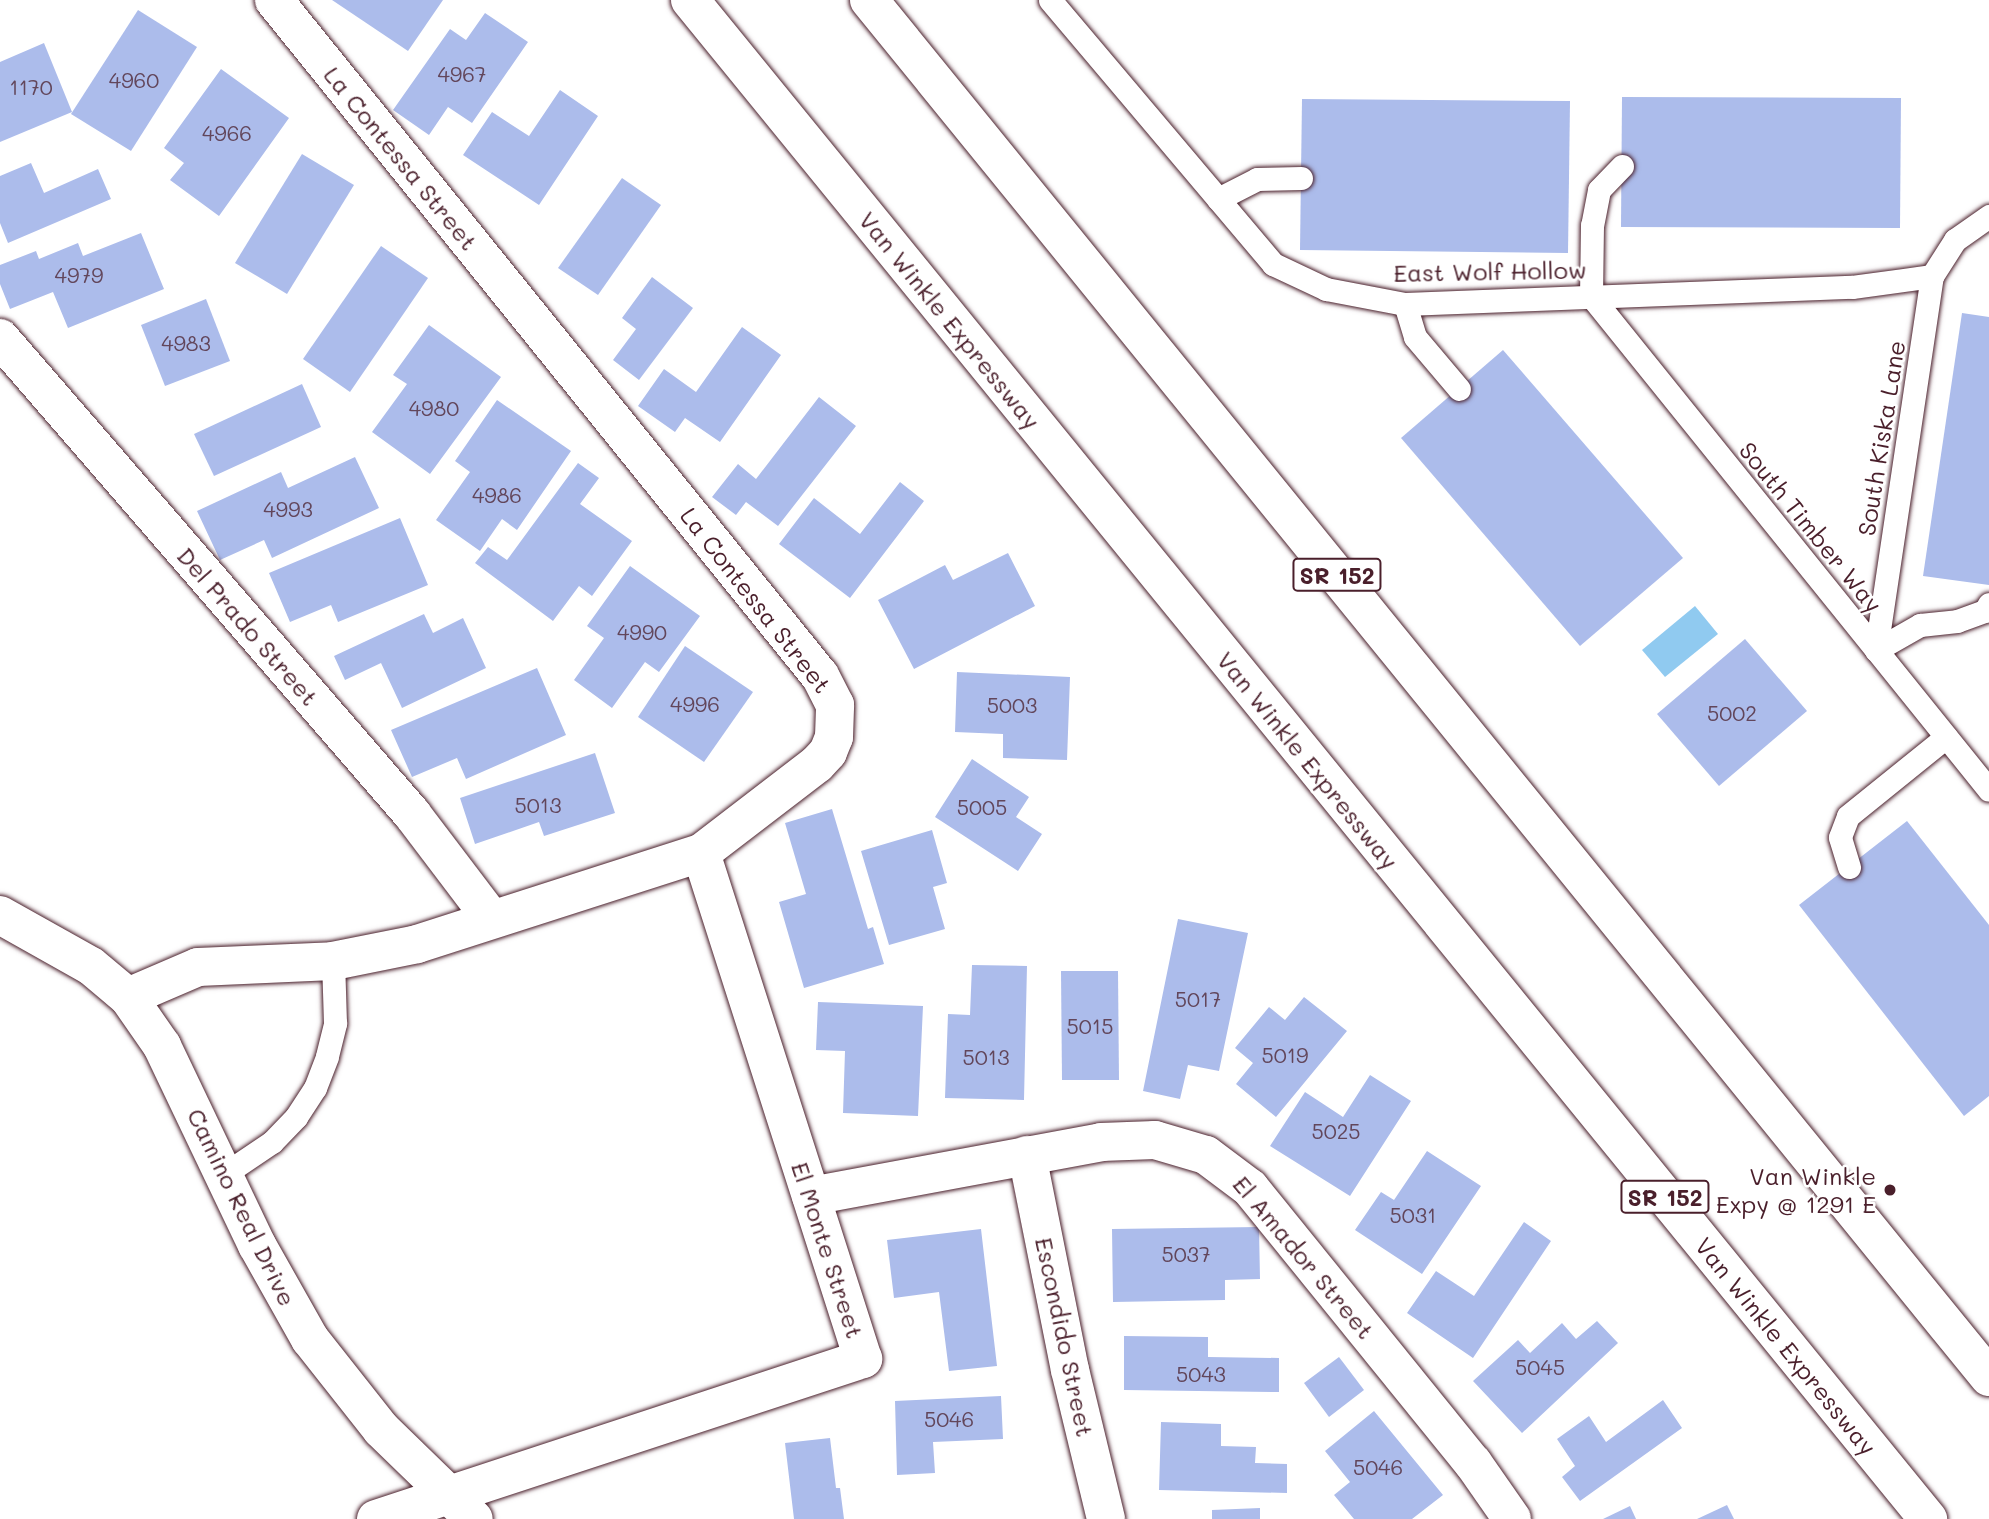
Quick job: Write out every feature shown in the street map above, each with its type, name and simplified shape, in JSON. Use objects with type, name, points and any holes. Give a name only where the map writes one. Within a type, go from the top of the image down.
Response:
[{"type":"street","name":"La Contessa Street","points":[[128,996],[198,967],[333,961],[417,944],[491,918],[701,853],[817,764],[828,752],[836,722],[835,705],[828,690],[274,0]]},
{"type":"street","name":"Van Winkle Expressway","points":[[690,0],[1928,1519]]},
{"type":"street","name":"SR 152","points":[[869,0],[1989,1377]]},
{"type":"street","name":"Del Prado Street","points":[[0,338],[412,814],[491,918]]},
{"type":"street","name":"El Monte Street","points":[[376,1519],[461,1507],[863,1359],[701,853]]},
{"type":"street","name":"Camino Real Drive","points":[[0,915],[91,966],[128,996],[162,1046],[282,1292],[310,1339],[381,1429],[461,1507]]},
{"type":"street","name":"El Amador Street","points":[[811,1196],[1101,1142],[1154,1140],[1206,1154],[1230,1169],[1250,1188],[1473,1463],[1512,1519]]},
{"type":"street","name":"Escondido Street","points":[[1027,1155],[1070,1370],[1106,1519]]},
{"type":"lane","name":"East Wolf Hollow","points":[[1050,0],[1273,264],[1326,289],[1405,304],[1852,287],[1932,276]]},
{"type":"lane","points":[[1591,296],[1592,225],[1599,190],[1622,166]]},
{"type":"lane","points":[[1218,199],[1257,179],[1301,178]]},
{"type":"lane","points":[[1932,276],[1955,240],[1989,216]]},
{"type":"lane","name":"South Kiska Lane","points":[[1876,650],[1932,276]]},
{"type":"lane","name":"South Timber Way","points":[[1591,296],[1989,790]]},
{"type":"lane","points":[[1405,304],[1415,337],[1459,388]]},
{"type":"lane","points":[[1876,650],[1920,625],[1957,621],[1985,611],[1989,604]]},
{"type":"lane","points":[[1849,867],[1840,837],[1848,816],[1946,737]]},
{"type":"lane","points":[[223,1175],[272,1142],[296,1117],[314,1088],[327,1056],[335,1023],[333,961]]},
{"type":"water","points":[[1695,606],[1718,634],[1665,677],[1642,650]]},
{"type":"building","points":[[332,0],[443,0],[408,51]]},
{"type":"building","points":[[138,10],[197,47],[131,151],[71,114]]},
{"type":"building","points":[[485,13],[528,42],[472,123],[448,107],[429,135],[393,110],[450,29],[466,40]]},
{"type":"building","points":[[44,43],[72,112],[0,142],[0,62]]},
{"type":"building","points":[[221,69],[289,118],[219,216],[170,180],[184,163],[164,148]]},
{"type":"building","points":[[560,90],[598,116],[539,205],[463,155],[492,112],[529,136]]},
{"type":"building","points":[[1622,97],[1901,98],[1900,228],[1621,227]]},
{"type":"building","points":[[1302,99],[1570,101],[1568,253],[1300,250]]},
{"type":"building","points":[[302,154],[354,185],[287,294],[235,263]]},
{"type":"building","points":[[31,163],[44,193],[98,169],[111,199],[8,243],[0,223],[0,176]]},
{"type":"building","points":[[622,178],[661,205],[598,295],[558,268]]},
{"type":"building","points":[[141,233],[164,289],[68,328],[53,292],[10,309],[0,284],[0,265],[36,251],[39,259],[78,243],[83,256]]},
{"type":"building","points":[[381,246],[428,278],[350,392],[303,359]]},
{"type":"building","points":[[652,277],[693,308],[639,380],[613,360],[636,329],[622,318]]},
{"type":"building","points":[[206,299],[230,361],[165,386],[141,325]]},
{"type":"building","points":[[1962,313],[1989,317],[1989,585],[1923,576]]},
{"type":"building","points":[[429,325],[501,377],[430,474],[372,432],[407,384],[393,375]]},
{"type":"building","points":[[742,327],[781,355],[720,442],[685,418],[675,432],[638,406],[664,369],[696,392]]},
{"type":"building","points":[[1503,350],[1683,558],[1580,646],[1401,438]]},
{"type":"building","points":[[302,384],[321,427],[214,476],[194,434]]},
{"type":"building","points":[[819,397],[856,426],[778,526],[746,502],[736,515],[712,497],[738,464],[756,479]]},
{"type":"building","points":[[497,400],[571,451],[517,530],[502,519],[480,551],[436,520],[470,472],[455,461]]},
{"type":"building","points":[[355,457],[379,508],[272,558],[264,540],[220,560],[197,511],[281,472],[288,488]]},
{"type":"building","points":[[578,463],[599,478],[580,504],[632,541],[592,596],[579,586],[553,621],[475,563],[488,547],[507,560]]},
{"type":"building","points":[[900,482],[924,501],[850,598],[779,544],[814,498],[860,534]]},
{"type":"building","points":[[400,518],[428,585],[338,622],[331,605],[290,622],[269,573]]},
{"type":"building","points":[[1008,553],[1035,606],[914,669],[878,600],[945,565],[953,580]]},
{"type":"building","points":[[630,566],[700,616],[659,672],[645,662],[612,708],[574,680],[604,638],[587,626]]},
{"type":"building","points":[[424,614],[433,633],[463,618],[486,668],[402,708],[381,663],[345,680],[334,656]]},
{"type":"building","points":[[1745,639],[1807,711],[1719,786],[1657,714]]},
{"type":"building","points":[[685,646],[753,692],[704,762],[638,717]]},
{"type":"building","points":[[537,668],[566,735],[466,779],[457,758],[412,777],[391,730]]},
{"type":"building","points":[[957,672],[1070,677],[1067,760],[1003,758],[1003,734],[955,732]]},
{"type":"building","points":[[595,753],[615,813],[544,836],[539,822],[475,844],[460,798]]},
{"type":"building","points":[[972,759],[1029,797],[1016,817],[1042,834],[1018,871],[935,817]]},
{"type":"building","points":[[832,809],[868,929],[873,927],[884,964],[804,988],[779,902],[806,894],[785,823]]},
{"type":"building","points":[[1907,821],[1989,925],[1989,1096],[1964,1116],[1799,905]]},
{"type":"building","points":[[932,830],[947,883],[933,887],[945,929],[889,945],[861,851]]},
{"type":"building","points":[[1178,919],[1248,933],[1219,1071],[1188,1065],[1180,1099],[1143,1091]]},
{"type":"building","points":[[972,965],[1027,966],[1024,1100],[945,1098],[948,1014],[970,1015]]},
{"type":"building","points":[[1061,971],[1118,971],[1119,1080],[1062,1080]]},
{"type":"building","points":[[1304,997],[1347,1031],[1276,1117],[1236,1084],[1253,1063],[1235,1048],[1269,1007],[1285,1020]]},
{"type":"building","points":[[818,1002],[923,1006],[918,1116],[843,1113],[845,1051],[816,1050]]},
{"type":"building","points":[[1370,1075],[1411,1101],[1350,1196],[1270,1146],[1305,1092],[1343,1117]]},
{"type":"building","points":[[1427,1151],[1481,1186],[1422,1274],[1355,1230],[1381,1192],[1394,1200]]},
{"type":"building","points":[[1524,1222],[1551,1241],[1473,1358],[1407,1313],[1436,1271],[1474,1296]]},
{"type":"building","points":[[1259,1227],[1260,1279],[1225,1280],[1225,1300],[1113,1302],[1112,1229]]},
{"type":"building","points":[[981,1229],[997,1366],[949,1371],[939,1292],[894,1298],[887,1240]]},
{"type":"building","points":[[1597,1321],[1618,1343],[1522,1433],[1473,1381],[1518,1340],[1530,1353],[1562,1323],[1576,1339]]},
{"type":"building","points":[[1124,1336],[1208,1337],[1208,1357],[1279,1358],[1279,1392],[1124,1390]]},
{"type":"building","points":[[1339,1357],[1364,1390],[1329,1417],[1304,1383]]},
{"type":"building","points":[[1001,1396],[1003,1439],[933,1442],[935,1473],[897,1475],[895,1401]]},
{"type":"building","points":[[1663,1400],[1682,1428],[1580,1501],[1562,1477],[1575,1466],[1557,1439],[1589,1416],[1606,1442]]},
{"type":"building","points":[[1374,1411],[1443,1495],[1412,1519],[1354,1519],[1334,1495],[1350,1482],[1325,1451]]},
{"type":"building","points":[[1161,1422],[1221,1424],[1221,1446],[1256,1447],[1255,1463],[1287,1464],[1287,1493],[1159,1490]]},
{"type":"building","points":[[830,1438],[836,1488],[840,1488],[844,1519],[794,1519],[785,1443]]},
{"type":"building","points":[[1727,1505],[1734,1519],[1697,1519]]},
{"type":"building","points":[[1630,1506],[1636,1519],[1603,1519]]},
{"type":"building","points":[[1260,1508],[1260,1519],[1212,1519],[1212,1510]]},
{"type":"place","name":"Van Winkle Expy @ 1291 E","points":[[1890,1190]]}]
